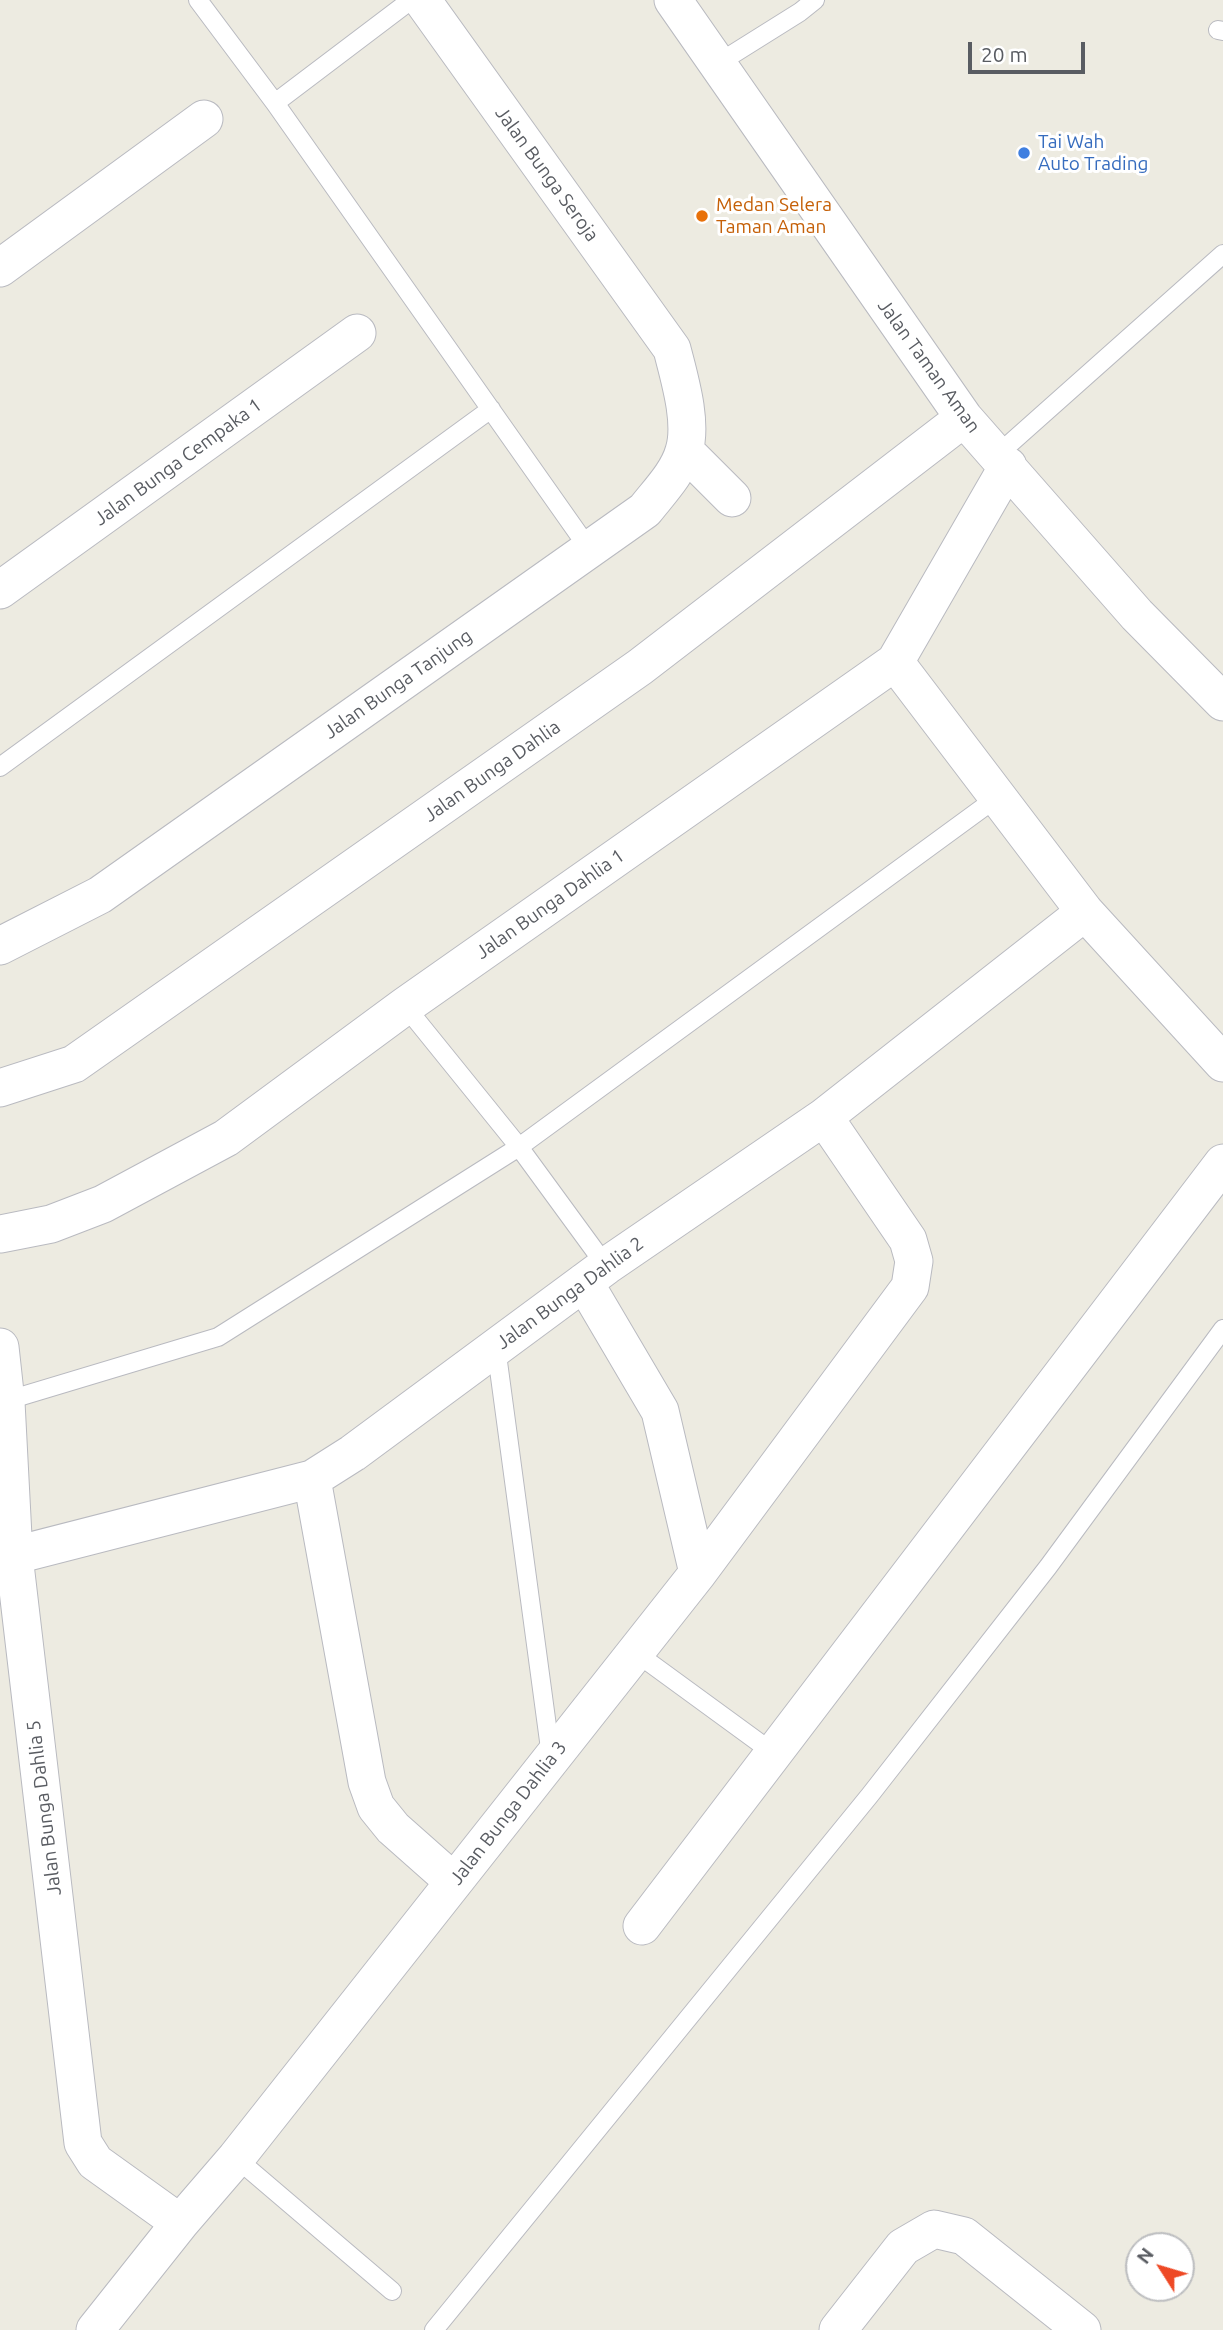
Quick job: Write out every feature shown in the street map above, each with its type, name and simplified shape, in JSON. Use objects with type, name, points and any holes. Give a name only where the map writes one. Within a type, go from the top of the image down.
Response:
[{"type":"street","name":"Jalan Bunga Seroja","points":[[422,0],[672,349],[683,390],[685,451]]},
{"type":"street","name":"Jalan Taman Aman","points":[[673,0],[964,418],[1137,615],[1223,702]]},
{"type":"street","points":[[0,268],[204,119]]},
{"type":"street","name":"Jalan Bunga Cempaka 1","points":[[0,590],[357,333]]},
{"type":"street","name":"Jalan Bunga Dahlia","points":[[0,1088],[74,1064],[640,667],[964,418]]},
{"type":"street","points":[[685,451],[732,498]]},
{"type":"street","name":"Jalan Bunga Tanjung","points":[[0,946],[100,895],[645,510],[667,482],[685,451]]},
{"type":"street","name":"Jalan Bunga Dahlia 1","points":[[0,1234],[51,1224],[103,1204],[226,1138],[405,1006],[895,662],[1002,461]]},
{"type":"street","points":[[895,662],[1085,912],[1223,1063]]},
{"type":"street","name":"Jalan Bunga Dahlia 2","points":[[7,1557],[312,1479],[353,1453],[595,1274],[824,1117],[1085,912]]},
{"type":"street","name":"Jalan Bunga Dahlia 3","points":[[95,2330],[236,2158],[698,1573],[910,1287],[914,1261],[908,1240],[824,1117]]},
{"type":"street","points":[[642,1926],[1223,1163]]},
{"type":"street","points":[[595,1274],[660,1410],[698,1573]]},
{"type":"street","name":"Jalan Bunga Dahlia 5","points":[[0,1347],[7,1557],[83,2143],[95,2162],[180,2223]]},
{"type":"street","points":[[312,1479],[367,1782],[376,1807],[393,1828],[454,1882]]},
{"type":"street","points":[[838,2330],[903,2247],[934,2229],[964,2236],[1062,2324]]},
{"type":"lane","points":[[198,0],[275,103],[589,549]]},
{"type":"lane","points":[[275,103],[411,0]]},
{"type":"lane","points":[[717,64],[816,0]]},
{"type":"lane","points":[[1002,461],[1223,254]]},
{"type":"lane","points":[[0,767],[491,410]]},
{"type":"lane","points":[[3,1402],[218,1337],[519,1147],[999,796]]},
{"type":"lane","points":[[405,1006],[519,1147],[595,1274]]},
{"type":"lane","points":[[434,2330],[879,1784],[1048,1567],[1223,1329]]},
{"type":"lane","points":[[496,1347],[551,1759]]},
{"type":"lane","points":[[635,1652],[772,1752]]},
{"type":"lane","points":[[236,2158],[392,2291]]},
{"type":"place","name":"Tai Wah Auto Trading","points":[[1024,153]]},
{"type":"place","name":"Medan Selera Taman Aman","points":[[702,216]]}]
